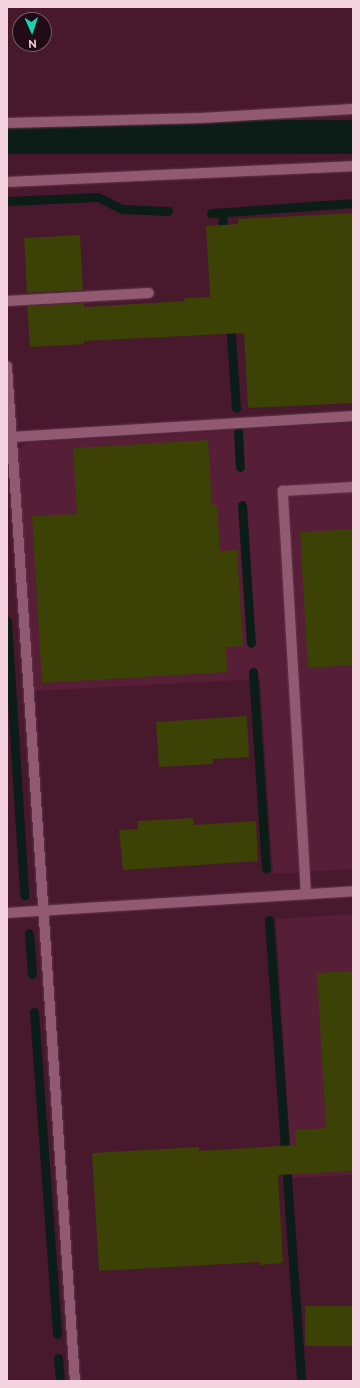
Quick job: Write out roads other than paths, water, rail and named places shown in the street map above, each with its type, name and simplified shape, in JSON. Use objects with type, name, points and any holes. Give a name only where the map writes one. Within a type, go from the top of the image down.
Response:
[{"type":"street","points":[[7,123],[202,118],[353,108]]},
{"type":"street","points":[[7,182],[353,166]]},
{"type":"street","points":[[7,301],[148,293]]},
{"type":"street","points":[[7,366],[76,1381]]},
{"type":"street","points":[[12,437],[353,416]]},
{"type":"street","points":[[306,894],[283,491],[353,487]]},
{"type":"street","points":[[7,913],[353,891]]},
{"type":"waterway","points":[[7,201],[98,197],[122,209],[168,211]]},
{"type":"waterway","points":[[211,213],[353,203]]},
{"type":"waterway","points":[[222,213],[224,237]]},
{"type":"waterway","points":[[230,322],[236,408]]},
{"type":"waterway","points":[[238,431],[240,467]]},
{"type":"waterway","points":[[242,505],[251,643]]},
{"type":"waterway","points":[[7,621],[24,895]]},
{"type":"waterway","points":[[253,672],[266,869]]},
{"type":"waterway","points":[[269,920],[301,1381]]},
{"type":"waterway","points":[[29,933],[32,974]]},
{"type":"waterway","points":[[34,1012],[57,1334]]},
{"type":"waterway","points":[[58,1358],[60,1381]]}]
